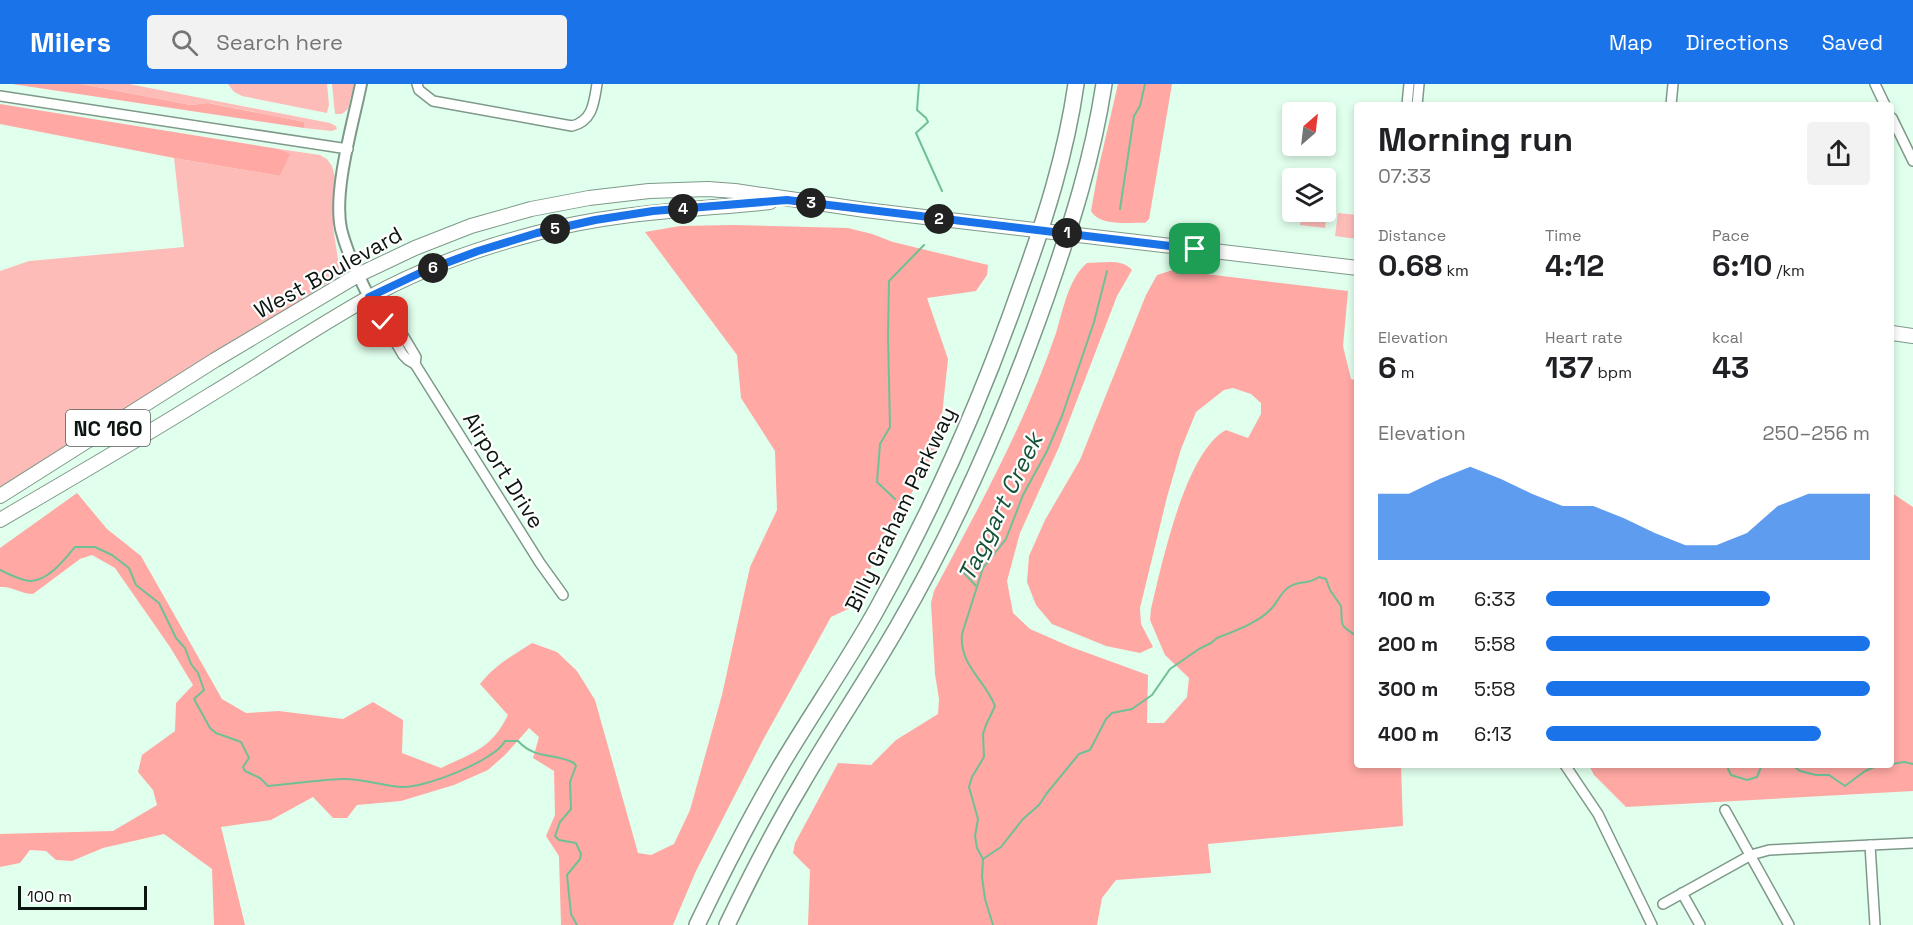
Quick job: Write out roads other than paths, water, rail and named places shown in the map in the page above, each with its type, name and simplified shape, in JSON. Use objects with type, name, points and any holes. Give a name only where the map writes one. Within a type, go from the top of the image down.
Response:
[{"type":"highway","name":"Billy Graham Parkway","points":[[698,925],[748,823],[783,761],[876,611],[936,497],[987,379],[1041,231],[1064,148],[1076,84]]},
{"type":"highway","points":[[728,925],[772,836],[899,625],[956,518],[1012,389],[1068,234],[1090,155],[1104,84]]},
{"type":"main road","name":"West Boulevard","points":[[0,496],[215,360],[358,275],[415,248],[471,226],[531,209],[589,198],[649,191],[708,189],[1354,268]]},
{"type":"main road","name":"West Boulevard","points":[[0,520],[373,303],[422,272],[478,251],[548,230],[595,220],[653,211],[787,200]]},
{"type":"main road","points":[[1894,333],[1913,336]]},
{"type":"street","name":"Airport Drive","points":[[361,84],[342,179],[340,215],[347,249],[358,275],[403,355],[415,364],[540,563],[563,595]]},
{"type":"street","points":[[417,84],[419,90],[433,100],[572,126],[582,123],[588,117],[597,84]]},
{"type":"street","points":[[1407,102],[1409,84]]},
{"type":"street","points":[[1417,102],[1419,84]]},
{"type":"street","points":[[1671,102],[1674,84]]},
{"type":"street","points":[[1875,84],[1884,102]]},
{"type":"street","points":[[0,96],[348,149]]},
{"type":"street","points":[[1894,122],[1913,161]]},
{"type":"street","points":[[1567,768],[1598,814],[1652,925]]},
{"type":"street","points":[[1725,810],[1789,925]]},
{"type":"street","points":[[1663,904],[1751,855],[1769,850],[1913,843]]},
{"type":"street","points":[[1870,845],[1875,925]]},
{"type":"street","points":[[1682,893],[1700,925]]},
{"type":"waterway","points":[[919,84],[917,110],[928,122],[916,133],[942,191]]},
{"type":"waterway","name":"Taggart Creek","points":[[1120,209],[1134,116],[1140,106],[1145,84]]},
{"type":"waterway","points":[[895,499],[877,482],[880,444],[890,427],[889,281],[924,245]]},
{"type":"waterway","name":"Taggart Creek","points":[[993,925],[985,899],[982,877],[983,859],[977,848],[975,836],[978,819],[969,787],[984,757],[983,734],[995,706],[968,664],[964,655],[962,634],[983,568],[1006,539],[1023,495],[1047,451],[1062,416],[1094,322],[1107,271]]},
{"type":"waterway","points":[[0,570],[23,580],[37,580],[56,568],[75,547],[95,547],[112,555],[129,568],[136,585],[159,603],[176,638],[185,648],[191,664],[198,673],[204,690],[194,699],[210,728],[216,733],[241,742],[249,758],[243,767],[245,771],[260,778],[268,786],[349,779],[401,787],[411,786],[458,772],[499,749],[505,741],[518,741],[539,754],[574,763],[576,766],[570,782],[571,809],[560,822],[555,836],[559,840],[576,843],[581,854],[580,859],[567,875],[571,914],[577,925]]},
{"type":"waterway","points":[[964,573],[976,586]]},
{"type":"waterway","points":[[983,859],[1001,847],[1023,819],[1039,805],[1079,754],[1090,750],[1106,719],[1112,713],[1132,709],[1152,695],[1170,669],[1217,638],[1246,626],[1266,614],[1289,587],[1319,577],[1326,579],[1330,590],[1341,606],[1342,624],[1354,634]]},
{"type":"waterway","points":[[1894,764],[1904,762],[1913,764]]},
{"type":"waterway","points":[[1728,768],[1731,775],[1747,780],[1757,777],[1761,768]]},
{"type":"waterway","points":[[1796,768],[1816,775],[1829,775],[1845,786],[1872,768]]}]
